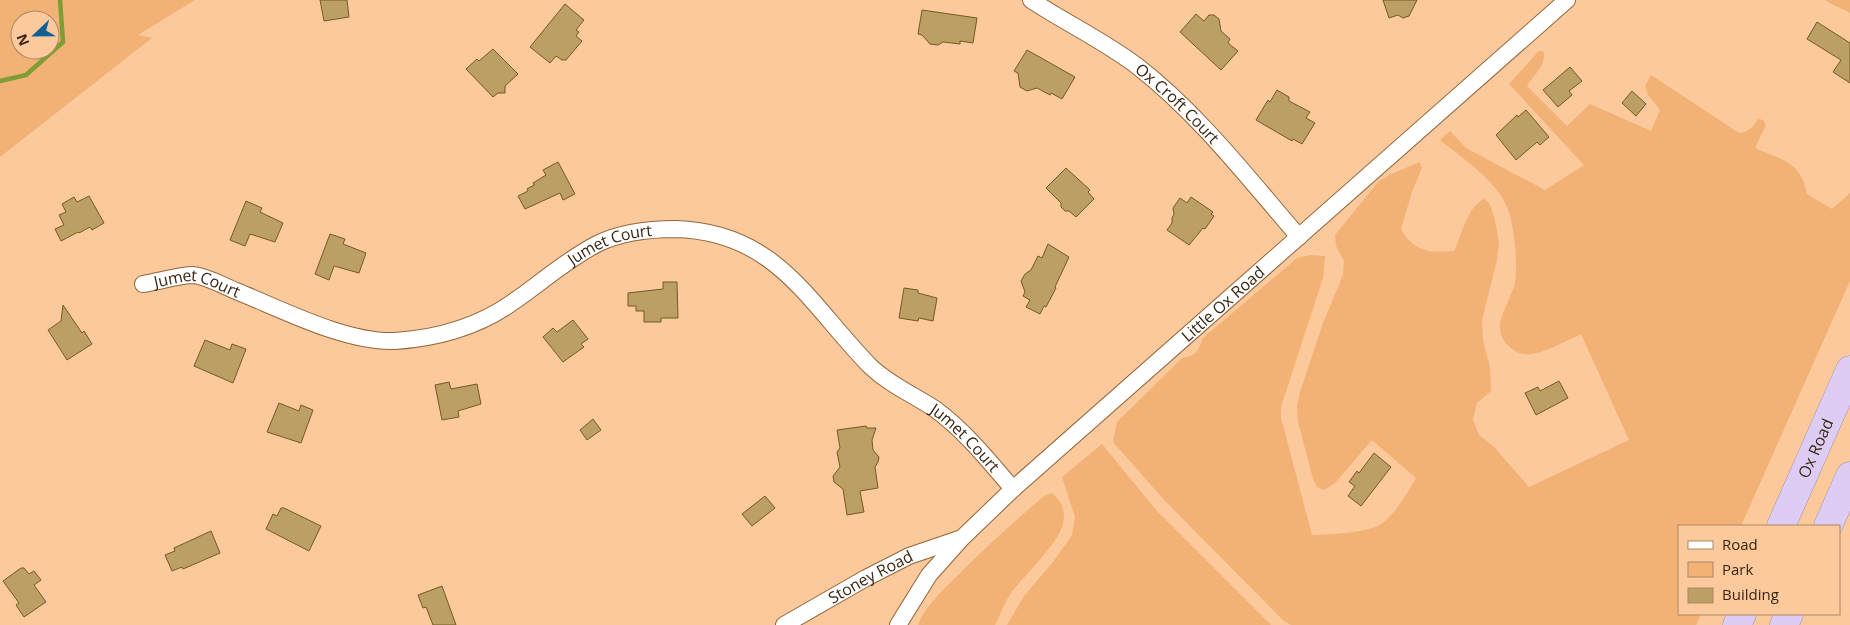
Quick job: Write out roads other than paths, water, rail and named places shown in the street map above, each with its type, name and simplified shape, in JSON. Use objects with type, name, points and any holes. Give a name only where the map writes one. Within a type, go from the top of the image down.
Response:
[{"type":"highway","name":"Ox Road","points":[[1781,525],[1850,370]]},
{"type":"highway","points":[[1828,525],[1850,476]]},
{"type":"street","name":"Ox Croft Court","points":[[1031,0],[1115,51],[1137,66],[1175,98],[1198,121],[1299,236]]},
{"type":"street","name":"Little Ox Road","points":[[898,625],[930,575],[962,538],[1013,489],[1567,0]]},
{"type":"street","name":"Jumet Court","points":[[143,284],[193,275],[348,335],[381,341],[416,340],[451,332],[484,320],[513,302],[568,260],[600,243],[640,231],[658,229],[694,230],[715,234],[751,247],[785,271],[873,369],[954,424],[1013,489]]},
{"type":"street","name":"Stoney Road","points":[[784,625],[866,578],[909,556],[962,538]]},
{"type":"waterway","points":[[0,81],[26,75],[63,42],[60,0]]}]
